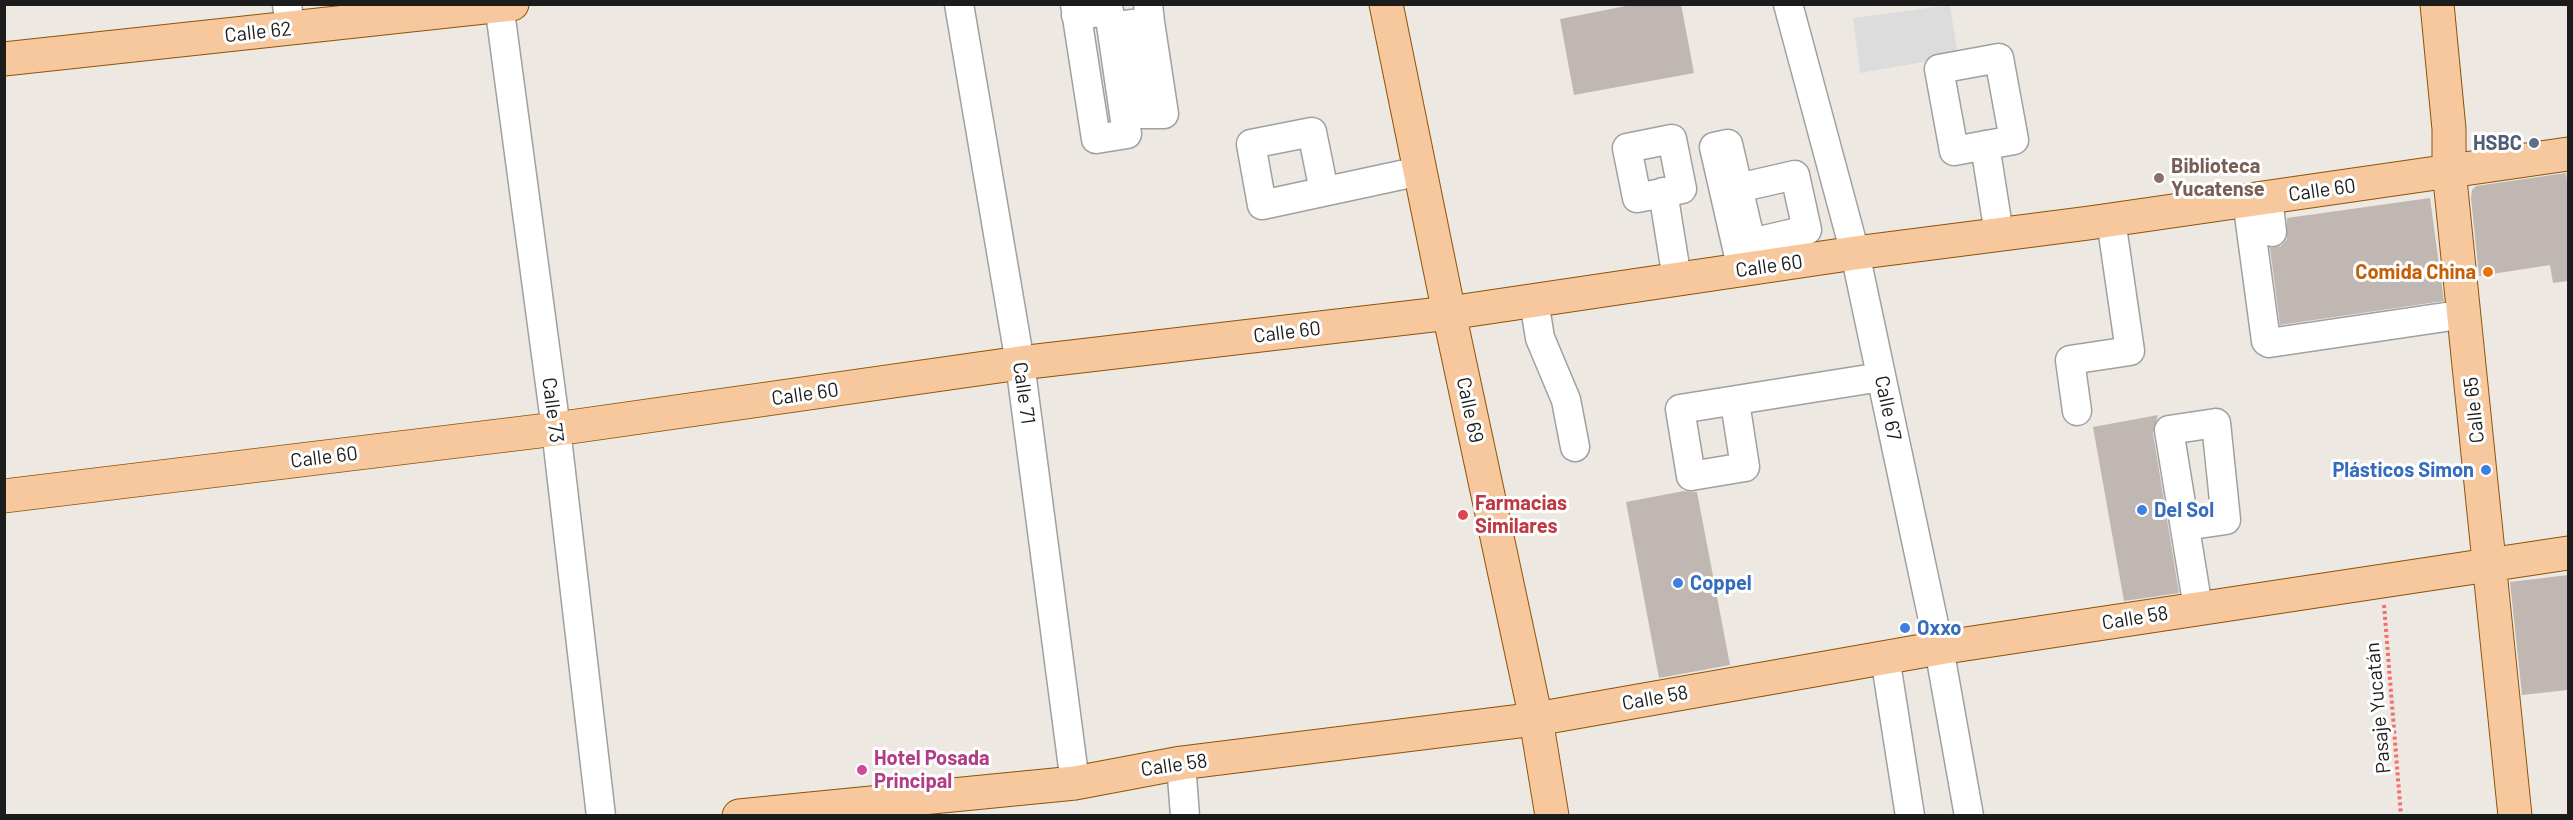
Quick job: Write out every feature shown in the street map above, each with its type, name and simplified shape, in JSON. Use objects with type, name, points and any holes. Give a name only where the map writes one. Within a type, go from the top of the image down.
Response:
[{"type":"main road","name":"Calle 69","points":[[1386,4],[1536,719],[1552,816]]},
{"type":"main road","name":"Calle 65","points":[[2437,4],[2449,129],[2449,170],[2516,816]]},
{"type":"main road","name":"Calle 62","points":[[4,59],[288,16],[503,5]]},
{"type":"main road","name":"Calle 60","points":[[4,496],[556,429],[1020,363],[1449,313],[1999,234],[2111,220],[2258,206],[2449,170],[2568,154]]},
{"type":"main road","name":"Calle 58","points":[[739,816],[1075,783],[1180,763],[1536,719],[1939,648],[2568,553]]},
{"type":"street","name":"Calle 71","points":[[959,4],[1020,363],[1075,783]]},
{"type":"street","name":"Calle 67","points":[[1788,4],[1855,253],[1939,648],[1969,816]]},
{"type":"street","name":"Calle 73","points":[[503,5],[601,816]]},
{"type":"street","points":[[1738,188],[1728,144],[1714,147],[1742,270]]},
{"type":"street","points":[[1985,145],[1999,234]]},
{"type":"street","points":[[1324,191],[1420,171]]},
{"type":"street","points":[[1663,192],[1677,279]]},
{"type":"street","points":[[2258,206],[2272,232]]},
{"type":"street","points":[[2258,206],[2266,341],[2269,343],[2452,316]]},
{"type":"street","points":[[2077,411],[2070,360],[2130,351],[2111,220]]},
{"type":"street","points":[[1534,301],[1540,338],[1566,400],[1575,447]]},
{"type":"street","points":[[1735,402],[1881,377]]},
{"type":"street","points":[[2185,526],[2198,609]]},
{"type":"street","points":[[1885,657],[1910,816]]},
{"type":"street","points":[[1180,763],[1185,816]]},
{"type":"path","name":"Pasaje Yucatán","points":[[2384,599],[2401,816]]},
{"type":"shaded area","points":[[1950,5],[1958,56],[1860,73],[1853,18]]},
{"type":"building","points":[[1636,4],[1681,4],[1694,73],[1574,95],[1560,19]]},
{"type":"building","points":[[2566,173],[2568,281],[2553,283],[2550,265],[2479,276],[2472,190],[2476,186]]},
{"type":"building","points":[[2430,198],[2444,301],[2280,325],[2270,248],[2281,246],[2287,239],[2287,218]]},
{"type":"building","name":"Del Sol","points":[[2158,415],[2153,433],[2179,593],[2124,601],[2093,427]]},
{"type":"building","name":"Coppel","points":[[1684,491],[1697,492],[1730,665],[1659,678],[1626,502]]},
{"type":"building","points":[[2568,575],[2568,690],[2522,695],[2510,582]]},
{"type":"place","name":"HSBC","points":[[2534,143]]},
{"type":"place","name":"Biblioteca Yucatense","points":[[2159,178]]},
{"type":"place","name":"Comida China","points":[[2488,272]]},
{"type":"place","name":"Plásticos Simon","points":[[2486,470]]},
{"type":"place","name":"Del Sol","points":[[2142,510]]},
{"type":"place","name":"Farmacias Similares","points":[[1463,515]]},
{"type":"place","name":"Coppel","points":[[1678,583]]},
{"type":"place","name":"Oxxo","points":[[1905,628]]},
{"type":"place","name":"Hotel Posada Principal","points":[[862,770]]}]
